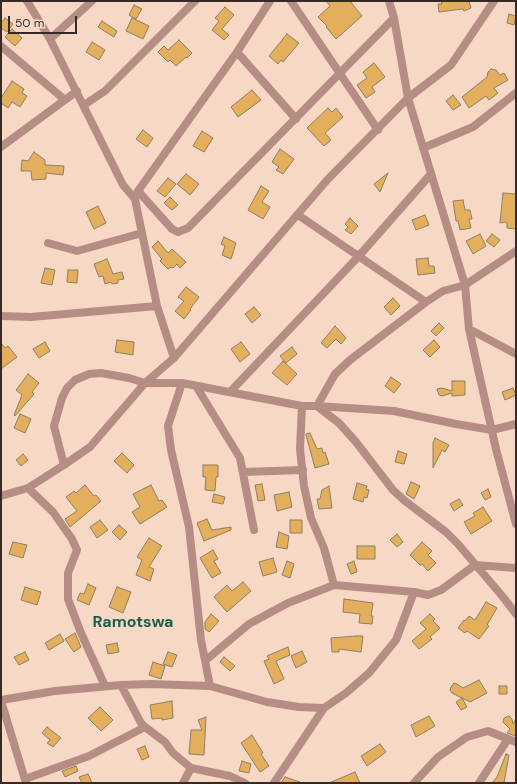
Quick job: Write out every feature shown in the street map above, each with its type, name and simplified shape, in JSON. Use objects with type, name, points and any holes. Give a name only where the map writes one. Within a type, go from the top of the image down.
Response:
[{"type":"street","points":[[27,1],[50,39],[123,185],[136,195],[172,229],[178,232],[188,228],[394,18]]},
{"type":"street","points":[[50,39],[92,1]]},
{"type":"street","points":[[84,105],[105,91],[195,1]]},
{"type":"street","points":[[174,358],[158,306],[142,233],[136,195],[237,52],[270,1]]},
{"type":"street","points":[[291,1],[378,130]]},
{"type":"street","points":[[389,1],[394,18],[408,98],[430,175],[465,285],[469,329],[492,430],[516,524]]},
{"type":"street","points":[[1,496],[28,488],[90,447],[145,383],[174,358],[328,179],[408,98],[451,65],[494,1]]},
{"type":"street","points":[[1,46],[65,100]]},
{"type":"street","points":[[237,52],[296,119]]},
{"type":"street","points":[[1,147],[77,91]]},
{"type":"street","points":[[423,148],[473,128],[516,93]]},
{"type":"street","points":[[230,392],[358,256],[430,175]]},
{"type":"street","points":[[298,215],[426,302]]},
{"type":"street","points":[[48,243],[77,251],[142,233]]},
{"type":"street","points":[[317,406],[335,374],[342,366],[426,302],[443,291],[465,285],[516,251]]},
{"type":"street","points":[[1,316],[31,317],[158,306]]},
{"type":"street","points":[[469,329],[516,354]]},
{"type":"street","points":[[64,465],[54,426],[62,398],[67,388],[75,380],[89,374],[101,373],[145,383],[182,383],[302,406],[394,411],[492,430],[516,424]]},
{"type":"street","points":[[182,383],[168,426],[171,450],[189,527],[201,640],[210,686]]},
{"type":"street","points":[[196,386],[240,458],[254,530]]},
{"type":"street","points":[[302,406],[300,449],[304,486],[311,518],[324,548],[334,585]]},
{"type":"street","points":[[317,406],[339,423],[356,442],[393,490],[446,532],[458,544],[504,597],[516,614]]},
{"type":"street","points":[[243,472],[303,470]]},
{"type":"street","points":[[28,488],[53,512],[72,539],[77,550],[68,573],[68,599],[81,633],[105,686]]},
{"type":"street","points":[[206,660],[249,624],[288,604],[334,585],[414,592],[428,595],[441,590],[476,565],[516,568]]},
{"type":"street","points":[[274,783],[324,708],[346,693],[369,673],[396,640],[414,592]]},
{"type":"street","points":[[146,728],[89,756],[26,781],[1,700],[55,691],[105,686],[150,684],[210,686],[267,702],[299,707],[324,708]]},
{"type":"street","points":[[120,685],[141,723],[165,742],[173,753],[192,768],[230,776],[245,783]]},
{"type":"street","points":[[414,783],[438,757],[468,737],[488,731],[512,740],[479,783]]},
{"type":"street","points":[[183,783],[192,768]]},
{"type":"building","points":[[326,1],[350,1],[362,16],[336,39],[326,27],[327,26],[318,17],[330,6]]},
{"type":"building","points":[[441,1],[469,1],[471,8],[464,11],[463,9],[439,12],[438,4],[442,4]]},
{"type":"building","points":[[134,5],[142,9],[136,19],[129,15]]},
{"type":"building","points":[[225,7],[234,15],[222,29],[229,35],[224,40],[212,30],[219,21],[215,18]]},
{"type":"building","points":[[509,14],[516,16],[514,25],[507,23]]},
{"type":"building","points":[[5,18],[13,24],[7,32],[1,28],[1,23]]},
{"type":"building","points":[[132,18],[149,26],[143,39],[126,31]]},
{"type":"building","points":[[102,21],[117,31],[114,37],[98,27]]},
{"type":"building","points":[[12,29],[22,38],[15,46],[5,37]]},
{"type":"building","points":[[287,34],[299,43],[283,62],[281,60],[278,64],[269,56]]},
{"type":"building","points":[[179,40],[192,53],[176,66],[170,60],[168,62],[158,52],[164,46],[168,50]]},
{"type":"building","points":[[92,42],[105,50],[99,60],[86,52]]},
{"type":"building","points":[[374,63],[385,77],[372,87],[375,92],[366,98],[357,85],[367,78],[363,72]]},
{"type":"building","points":[[491,69],[496,70],[500,75],[504,73],[508,80],[494,88],[498,93],[489,100],[486,96],[469,108],[462,97],[487,77],[488,72]]},
{"type":"building","points":[[12,81],[24,89],[22,93],[27,96],[20,107],[12,102],[8,108],[1,103],[1,98]]},
{"type":"building","points":[[252,90],[261,100],[238,117],[231,107]]},
{"type":"building","points":[[453,95],[461,105],[453,110],[446,101]]},
{"type":"building","points":[[328,108],[332,112],[336,108],[343,117],[325,133],[331,140],[324,146],[307,128]]},
{"type":"building","points":[[143,130],[153,138],[147,147],[136,139]]},
{"type":"building","points":[[202,131],[213,138],[204,152],[193,146]]},
{"type":"building","points":[[280,149],[294,159],[283,174],[276,170],[279,167],[272,162]]},
{"type":"building","points":[[34,152],[45,160],[45,165],[64,166],[63,175],[46,173],[46,179],[32,180],[31,171],[21,171],[22,160],[28,161]]},
{"type":"building","points":[[388,173],[380,192],[374,184]]},
{"type":"building","points":[[186,174],[199,184],[190,195],[177,184]]},
{"type":"building","points":[[168,178],[176,184],[165,197],[157,191]]},
{"type":"building","points":[[261,186],[269,191],[262,202],[270,207],[263,219],[248,210]]},
{"type":"building","points":[[503,193],[516,194],[516,229],[507,228],[506,222],[500,223]]},
{"type":"building","points":[[170,197],[178,205],[172,210],[164,203]]},
{"type":"building","points":[[463,200],[465,210],[470,210],[472,219],[469,219],[471,228],[460,230],[458,221],[456,221],[453,201]]},
{"type":"building","points":[[98,206],[106,223],[94,229],[86,212]]},
{"type":"building","points":[[425,215],[429,225],[416,230],[412,220]]},
{"type":"building","points":[[350,218],[358,226],[351,234],[345,230],[348,227],[345,224]]},
{"type":"building","points":[[480,234],[486,246],[473,254],[466,241]]},
{"type":"building","points":[[492,234],[500,240],[494,247],[486,241]]},
{"type":"building","points":[[224,237],[236,243],[231,259],[222,255],[225,246],[221,244]]},
{"type":"building","points":[[158,241],[168,253],[172,249],[186,262],[180,268],[177,264],[173,268],[171,267],[168,269],[160,261],[162,259],[152,247]]},
{"type":"building","points":[[428,258],[429,266],[434,266],[435,273],[418,275],[416,259]]},
{"type":"building","points":[[107,259],[113,274],[122,272],[124,279],[118,280],[118,283],[112,284],[111,282],[105,284],[103,276],[99,277],[94,264]]},
{"type":"building","points":[[45,268],[55,270],[52,285],[41,283]]},
{"type":"building","points":[[68,270],[78,270],[77,283],[67,282]]},
{"type":"building","points":[[186,287],[199,297],[184,319],[175,311],[184,301],[178,297]]},
{"type":"building","points":[[393,298],[400,306],[391,315],[384,307]]},
{"type":"building","points":[[254,307],[261,315],[252,323],[245,314]]},
{"type":"building","points":[[439,323],[444,328],[436,336],[431,331]]},
{"type":"building","points":[[335,326],[346,338],[341,344],[336,339],[327,348],[321,343]]},
{"type":"building","points":[[117,340],[134,342],[133,355],[115,352]]},
{"type":"building","points":[[434,340],[440,347],[430,357],[423,350]]},
{"type":"building","points":[[45,342],[50,351],[39,358],[33,349]]},
{"type":"building","points":[[241,342],[250,354],[240,362],[231,349]]},
{"type":"building","points":[[1,343],[5,348],[8,346],[17,357],[1,369]]},
{"type":"building","points":[[292,347],[297,354],[286,363],[280,356]]},
{"type":"building","points":[[283,361],[297,374],[287,385],[272,373]]},
{"type":"building","points":[[28,374],[39,383],[32,392],[34,394],[15,416],[14,415],[22,395],[16,390]]},
{"type":"building","points":[[391,377],[401,384],[394,393],[385,386]]},
{"type":"building","points":[[452,381],[465,381],[465,395],[452,396],[452,393],[442,396],[439,395],[437,389],[442,388],[452,391]]},
{"type":"building","points":[[513,388],[516,395],[505,400],[502,392]]},
{"type":"building","points":[[20,414],[31,419],[25,433],[14,428]]},
{"type":"building","points":[[310,433],[317,449],[322,448],[323,453],[325,452],[329,464],[315,468],[306,435]]},
{"type":"building","points":[[435,438],[449,445],[445,452],[442,450],[433,468],[433,443]]},
{"type":"building","points":[[398,451],[407,454],[404,464],[395,462]]},
{"type":"building","points":[[122,453],[134,465],[127,473],[114,461]]},
{"type":"building","points":[[23,454],[28,460],[21,466],[16,460]]},
{"type":"building","points":[[203,465],[218,465],[218,477],[216,477],[215,491],[205,490],[206,477],[203,477]]},
{"type":"building","points":[[411,482],[420,486],[414,499],[406,494]]},
{"type":"building","points":[[357,483],[367,486],[366,489],[369,490],[367,498],[364,497],[363,502],[353,499]]},
{"type":"building","points":[[262,484],[265,500],[258,501],[255,485]]},
{"type":"building","points":[[85,485],[94,496],[96,495],[101,501],[70,527],[65,519],[77,511],[66,497],[74,491],[76,493]]},
{"type":"building","points":[[151,485],[159,501],[162,500],[167,507],[140,524],[132,512],[140,507],[133,494]]},
{"type":"building","points":[[329,486],[332,508],[319,509],[317,499],[320,499],[322,490]]},
{"type":"building","points":[[488,489],[491,497],[485,500],[481,493]]},
{"type":"building","points":[[289,492],[292,507],[277,511],[274,495]]},
{"type":"building","points":[[214,494],[225,497],[223,504],[212,502]]},
{"type":"building","points":[[459,499],[463,505],[454,511],[450,504]]},
{"type":"building","points":[[483,507],[492,521],[471,534],[464,522],[475,516],[473,513]]},
{"type":"building","points":[[207,519],[212,530],[231,527],[231,530],[204,541],[197,523]]},
{"type":"building","points":[[100,520],[108,530],[97,538],[90,527]]},
{"type":"building","points":[[290,520],[302,520],[302,533],[290,533]]},
{"type":"building","points":[[119,525],[127,532],[120,540],[112,532]]},
{"type":"building","points":[[279,532],[289,536],[287,549],[276,547]]},
{"type":"building","points":[[397,534],[403,542],[397,547],[390,540]]},
{"type":"building","points":[[149,538],[162,546],[149,567],[154,569],[150,581],[136,575],[142,560],[137,557]]},
{"type":"building","points":[[13,542],[27,545],[23,558],[9,554]]},
{"type":"building","points":[[422,542],[432,551],[428,555],[436,563],[428,571],[422,564],[420,565],[410,555]]},
{"type":"building","points":[[357,546],[375,546],[375,559],[357,559]]},
{"type":"building","points":[[213,550],[218,559],[214,561],[221,573],[212,578],[200,558]]},
{"type":"building","points":[[273,558],[277,572],[263,576],[259,562]]},
{"type":"building","points":[[287,561],[294,564],[290,578],[282,575]]},
{"type":"building","points":[[354,561],[357,572],[351,574],[347,564]]},
{"type":"building","points":[[243,582],[251,591],[227,612],[214,597],[227,585],[232,591]]},
{"type":"building","points":[[88,584],[96,588],[89,605],[77,600],[80,593],[84,594]]},
{"type":"building","points":[[25,587],[41,592],[37,605],[21,600]]},
{"type":"building","points":[[117,587],[131,592],[123,613],[109,607]]},
{"type":"building","points":[[344,599],[373,603],[371,616],[373,616],[372,624],[359,623],[360,614],[343,612]]},
{"type":"building","points":[[486,602],[497,608],[487,625],[489,626],[479,639],[467,631],[465,633],[458,628],[469,616],[475,620]]},
{"type":"building","points":[[211,614],[219,621],[209,632],[205,629],[205,622]]},
{"type":"building","points":[[430,614],[435,619],[433,621],[440,628],[430,637],[432,639],[419,649],[412,641],[426,629],[420,623]]},
{"type":"building","points":[[75,633],[81,647],[74,652],[65,639]]},
{"type":"building","points":[[60,634],[64,641],[49,650],[45,643]]},
{"type":"building","points":[[363,636],[361,652],[339,649],[339,652],[332,652],[331,638]]},
{"type":"building","points":[[117,643],[119,652],[108,654],[106,645]]},
{"type":"building","points":[[288,647],[290,655],[276,661],[284,679],[274,684],[264,661],[269,659],[267,656]]},
{"type":"building","points":[[302,651],[307,662],[296,668],[291,656]]},
{"type":"building","points":[[25,652],[29,660],[19,665],[14,657]]},
{"type":"building","points":[[168,652],[177,655],[172,667],[163,664]]},
{"type":"building","points":[[224,657],[235,666],[230,671],[220,662]]},
{"type":"building","points":[[153,662],[165,666],[161,679],[149,675]]},
{"type":"building","points":[[479,680],[487,693],[470,702],[452,693],[450,690],[454,683],[463,688]]},
{"type":"building","points":[[499,686],[507,686],[507,694],[499,694]]},
{"type":"building","points":[[462,698],[467,707],[461,710],[456,702]]},
{"type":"building","points":[[172,701],[173,718],[162,720],[162,718],[152,719],[150,705]]},
{"type":"building","points":[[100,707],[113,720],[101,731],[88,718]]},
{"type":"building","points":[[429,716],[435,726],[416,737],[411,725]]},
{"type":"building","points":[[509,716],[512,719],[513,724],[516,719],[516,736],[507,733],[510,729],[503,722],[504,718]]},
{"type":"building","points":[[206,717],[204,755],[189,754],[191,730],[202,730],[198,720]]},
{"type":"building","points":[[47,727],[61,738],[53,747],[47,743],[50,740],[42,733]]},
{"type":"building","points":[[252,735],[263,753],[261,754],[269,766],[260,772],[241,743]]},
{"type":"building","points":[[380,744],[386,752],[367,766],[361,756]]},
{"type":"building","points":[[145,746],[149,757],[142,760],[137,749]]},
{"type":"building","points":[[506,754],[509,755],[504,783],[492,783],[497,777]]},
{"type":"building","points":[[242,761],[251,764],[249,773],[239,771]]},
{"type":"building","points":[[76,766],[78,771],[65,777],[62,771]]},
{"type":"building","points":[[355,772],[360,783],[329,783]]},
{"type":"building","points":[[88,774],[92,783],[82,783],[79,777]]},
{"type":"building","points":[[285,777],[300,782],[300,783],[281,783]]},
{"type":"district","name":"Ramotswa","points":[[133,623]]}]
